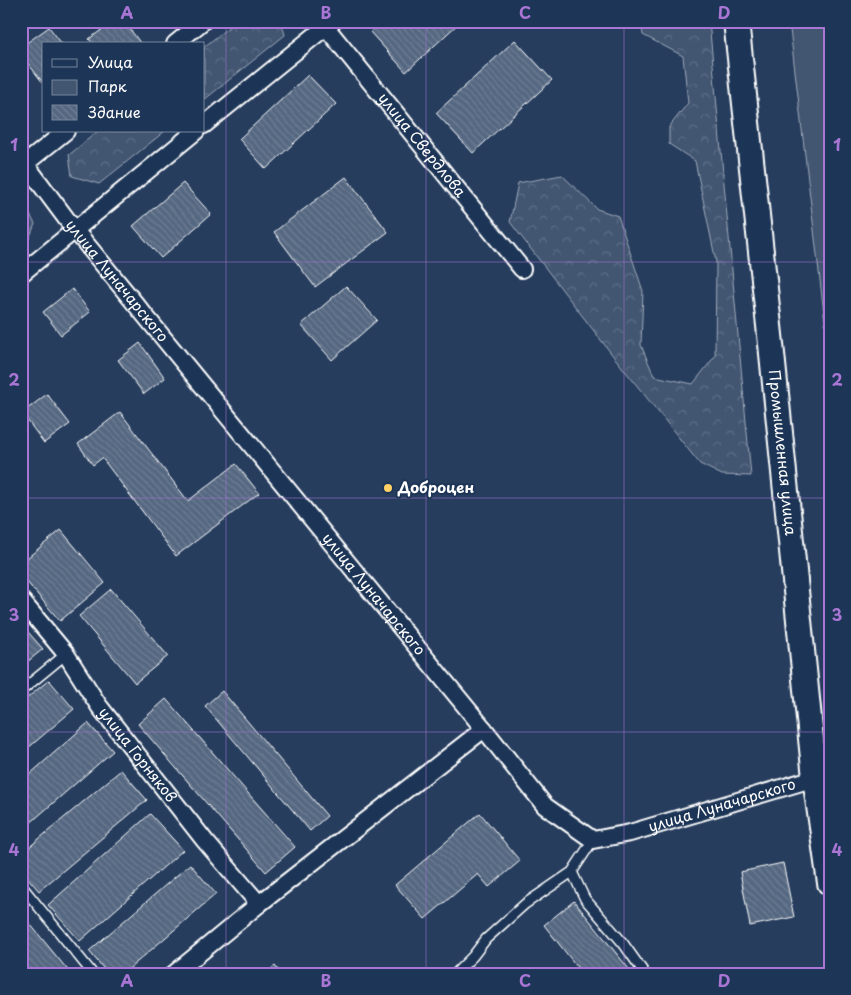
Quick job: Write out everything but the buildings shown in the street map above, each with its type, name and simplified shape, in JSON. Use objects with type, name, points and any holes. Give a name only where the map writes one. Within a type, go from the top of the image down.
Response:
[{"type":"main road","name":"Промышленная улица","points":[[736,21],[815,778],[830,883]]},
{"type":"street","points":[[177,42],[203,21]]},
{"type":"street","points":[[205,124],[327,23]]},
{"type":"street","name":"улица Свердлова","points":[[327,23],[522,269]]},
{"type":"street","points":[[23,163],[65,132]]},
{"type":"street","points":[[21,274],[195,132]]},
{"type":"street","name":"улица Луначарского","points":[[23,163],[74,229],[484,729],[544,806],[592,840],[640,830],[815,778]]},
{"type":"street","name":"улица Горняков","points":[[21,600],[66,654],[100,706],[205,841],[260,904]]},
{"type":"street","points":[[174,974],[260,904],[484,729]]},
{"type":"lane","points":[[21,691],[66,654]]},
{"type":"lane","points":[[455,974],[473,956],[486,939],[525,904],[572,872],[592,840]]},
{"type":"lane","points":[[572,872],[585,899],[623,943],[645,974]]},
{"type":"lane","points":[[21,885],[93,974]]},
{"type":"green space","points":[[236,21],[281,21],[285,35],[205,99],[205,46]]},
{"type":"green space","points":[[641,21],[709,21],[751,476],[722,475],[700,464],[614,357],[510,222],[518,183],[562,175],[597,209],[618,216],[643,291],[641,345],[654,376],[693,384],[715,356],[716,262],[695,161],[669,144],[669,127],[688,103],[683,56],[643,35]]},
{"type":"green space","points":[[789,21],[830,21],[830,364]]},
{"type":"green space","points":[[97,132],[164,132],[99,184],[72,176],[69,155]]},
{"type":"green space","points":[[21,206],[26,207],[35,224],[29,239],[21,245]]},
{"type":"place","name":"Доброцен","points":[[388,488]]}]
